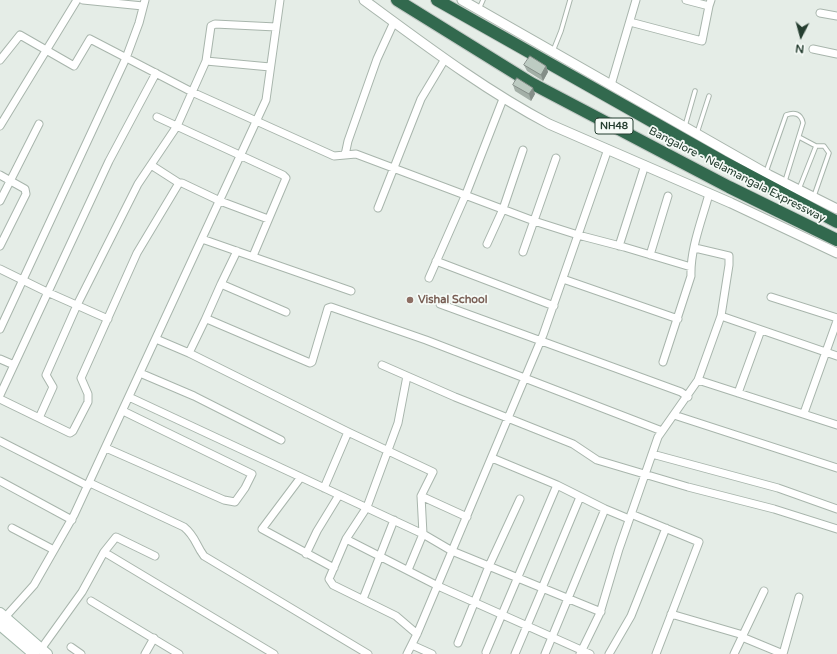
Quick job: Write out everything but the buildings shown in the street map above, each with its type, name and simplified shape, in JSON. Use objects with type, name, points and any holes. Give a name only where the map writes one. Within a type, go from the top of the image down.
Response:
[{"type":"highway","name":"Bangalore - Nelamangala Expressway","points":[[397,0],[531,83],[729,187],[837,240]]},
{"type":"highway","name":"Bangalore - Nelamangala Expressway","points":[[437,0],[715,158],[837,222]]},
{"type":"main road","points":[[1,618],[40,652]]},
{"type":"street","points":[[0,126],[75,0]]},
{"type":"street","points":[[0,329],[24,281],[126,58],[139,23],[144,3],[83,0]]},
{"type":"street","points":[[1,618],[34,584],[72,520],[266,100],[280,0]]},
{"type":"street","points":[[364,0],[503,99],[549,124],[772,221],[837,253]]},
{"type":"street","points":[[462,0],[766,173],[837,209]]},
{"type":"street","points":[[611,85],[636,0]]},
{"type":"street","points":[[630,22],[702,41],[710,3],[686,0]]},
{"type":"street","points":[[820,13],[837,16]]},
{"type":"street","points":[[345,155],[348,141],[377,59],[394,22]]},
{"type":"street","points":[[39,418],[53,387],[46,375],[77,306],[138,184],[177,126],[206,61],[211,26],[276,28]]},
{"type":"street","points":[[0,60],[20,35],[74,66],[90,38],[192,92],[334,156],[356,154],[466,194],[534,221],[690,267]]},
{"type":"street","points":[[813,49],[837,54]]},
{"type":"street","points":[[378,208],[421,99],[445,59]]},
{"type":"street","points":[[206,61],[270,67]]},
{"type":"street","points":[[0,395],[109,161],[156,73]]},
{"type":"street","points":[[429,278],[466,194],[503,99]]},
{"type":"street","points":[[0,109],[7,114]]},
{"type":"street","points":[[157,117],[241,155],[283,175],[286,178],[253,256]]},
{"type":"street","points":[[0,201],[39,124]]},
{"type":"street","points":[[407,654],[438,586],[541,341],[608,149]]},
{"type":"street","points":[[487,244],[503,209],[522,150]]},
{"type":"street","points":[[523,252],[556,158]]},
{"type":"street","points":[[150,165],[178,183],[182,183],[220,201],[268,219]]},
{"type":"street","points":[[619,246],[645,165]]},
{"type":"street","points":[[0,175],[25,189],[26,194],[0,246]]},
{"type":"street","points":[[0,399],[70,433],[73,431],[88,402],[88,394],[81,378],[136,253],[178,183]]},
{"type":"street","points":[[663,362],[691,276],[690,267],[709,194]]},
{"type":"street","points":[[650,255],[668,196]]},
{"type":"street","points":[[202,239],[351,291]]},
{"type":"street","points":[[581,652],[601,612],[630,516],[658,437],[688,397],[698,380],[721,316],[729,256],[695,248]]},
{"type":"street","points":[[190,353],[237,251]]},
{"type":"street","points":[[436,261],[554,306]]},
{"type":"street","points":[[0,269],[77,306],[108,319]]},
{"type":"street","points":[[563,279],[678,319]]},
{"type":"street","points":[[222,284],[286,312]]},
{"type":"street","points":[[771,297],[837,320],[804,413]]},
{"type":"street","points":[[440,304],[681,392],[688,397]]},
{"type":"street","points":[[205,320],[207,319],[310,363],[312,362],[328,308],[331,307],[426,340],[662,431]]},
{"type":"street","points":[[721,316],[837,356]]},
{"type":"street","points":[[738,393],[761,330]]},
{"type":"street","points":[[156,339],[190,353],[348,432],[433,472],[421,496],[423,534],[408,570]]},
{"type":"street","points":[[0,360],[14,365]]},
{"type":"street","points":[[382,365],[508,419],[573,444],[597,460],[774,509],[837,529]]},
{"type":"street","points":[[140,373],[194,396],[281,440]]},
{"type":"street","points":[[407,376],[398,423],[367,507],[346,540],[334,568],[330,582],[333,585],[396,616],[417,634]]},
{"type":"street","points":[[698,380],[836,423]]},
{"type":"street","points":[[129,398],[367,507],[423,534],[452,551],[601,612]]},
{"type":"street","points":[[106,448],[224,500],[235,502],[246,488],[252,474],[123,411]]},
{"type":"street","points":[[674,415],[837,468]]},
{"type":"street","points":[[324,488],[348,432]]},
{"type":"street","points":[[0,441],[89,485],[184,527],[192,534],[198,549],[204,556],[368,654]]},
{"type":"street","points":[[652,454],[778,488],[837,509]]},
{"type":"street","points":[[492,458],[557,485],[605,509],[666,528],[699,542],[656,654]]},
{"type":"street","points":[[301,477],[262,529],[334,568]]},
{"type":"street","points":[[0,481],[72,520]]},
{"type":"street","points":[[486,652],[557,485]]},
{"type":"street","points":[[306,554],[317,531],[339,495]]},
{"type":"street","points":[[421,496],[467,517]]},
{"type":"street","points":[[515,654],[580,497]]},
{"type":"street","points":[[458,643],[474,602],[520,499]]},
{"type":"street","points":[[545,654],[605,509]]},
{"type":"street","points":[[364,599],[394,520]]},
{"type":"street","points":[[12,528],[54,550]]},
{"type":"street","points":[[609,654],[631,616],[666,528]]},
{"type":"street","points":[[40,652],[82,592],[104,552],[116,537],[155,556]]},
{"type":"street","points":[[346,540],[381,556],[438,586],[552,636],[581,652],[590,654]]},
{"type":"street","points":[[104,552],[274,654]]},
{"type":"street","points":[[734,654],[764,591]]},
{"type":"street","points":[[671,614],[742,636],[782,654],[799,597]]},
{"type":"street","points":[[91,601],[180,654]]},
{"type":"street","points":[[146,654],[154,638]]},
{"type":"street","points":[[412,645],[432,654]]},
{"type":"street","points":[[71,647],[81,654]]},
{"type":"lane","points":[[479,10],[483,0]]},
{"type":"lane","points":[[552,52],[561,31],[570,0]]},
{"type":"lane","points":[[685,127],[695,91]]},
{"type":"lane","points":[[697,134],[709,96]]},
{"type":"lane","points":[[766,173],[786,115],[791,113],[798,114],[802,117],[803,123],[784,182]]},
{"type":"lane","points":[[798,137],[816,146],[824,146],[829,154],[814,197]]},
{"type":"lane","points":[[799,190],[816,146]]},
{"type":"place","name":"Vishal School","points":[[410,300]]}]
